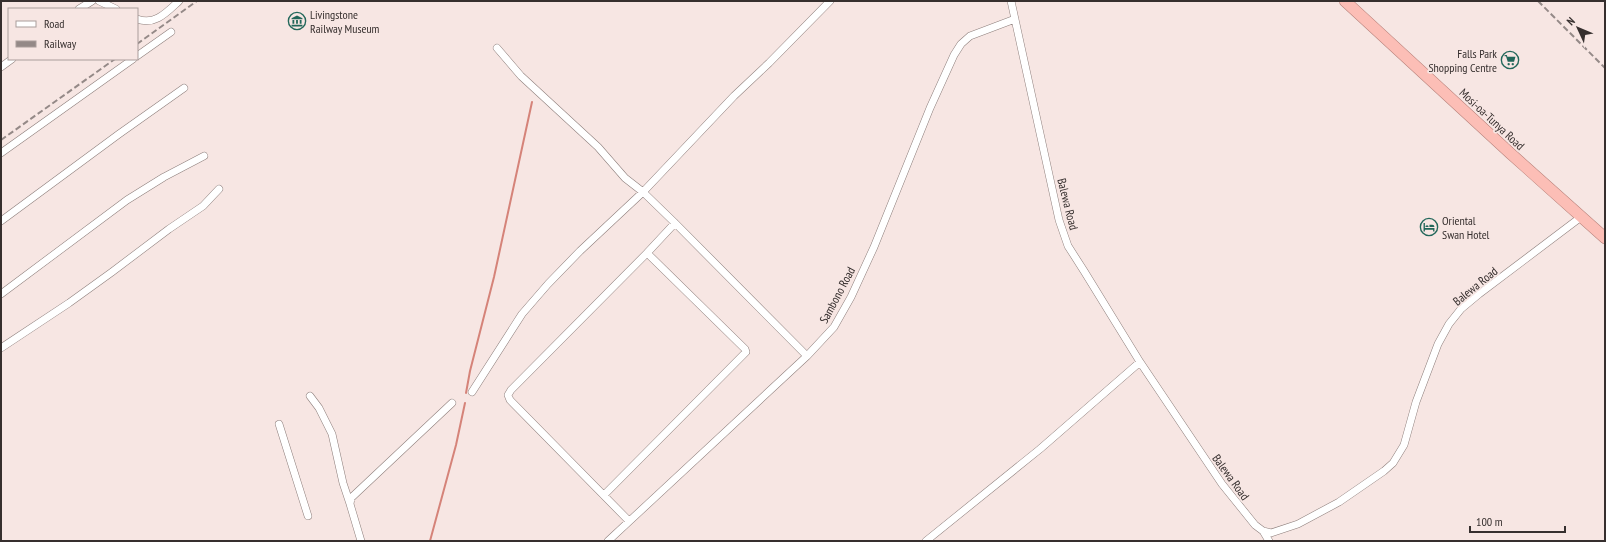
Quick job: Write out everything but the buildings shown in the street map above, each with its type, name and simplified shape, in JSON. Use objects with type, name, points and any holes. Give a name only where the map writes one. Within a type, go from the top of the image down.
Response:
[{"type":"highway","name":"Mosi-oa-Tunya Road","points":[[1345,1],[1605,238]]},
{"type":"street","points":[[81,8],[92,1]]},
{"type":"street","points":[[99,1],[114,8]]},
{"type":"street","points":[[138,19],[149,21],[159,18],[180,1]]},
{"type":"street","points":[[472,392],[514,325],[530,304],[580,250],[643,192],[734,96],[830,1]]},
{"type":"street","name":"Balewa Road","points":[[1011,1],[1059,220],[1068,246],[1140,362],[1222,484],[1248,518],[1263,532],[1271,533],[1298,524],[1339,502],[1384,471],[1393,463],[1404,445],[1416,402],[1438,344],[1449,324],[1461,309],[1479,294],[1581,217]]},
{"type":"street","name":"Sambono Road","points":[[608,541],[807,356],[834,327],[851,297],[930,108],[954,55],[961,44],[970,36],[1015,19]]},
{"type":"street","points":[[138,55],[171,32]]},
{"type":"street","points":[[497,48],[521,76],[598,147],[626,178],[643,192],[807,356]]},
{"type":"street","points":[[1,68],[11,60]]},
{"type":"street","points":[[1,153],[132,60]]},
{"type":"street","points":[[1,221],[184,88]]},
{"type":"street","points":[[1,294],[127,200],[164,177],[204,156]]},
{"type":"street","points":[[1,348],[69,304],[169,229],[203,206],[219,189]]},
{"type":"street","points":[[629,521],[510,400],[508,395],[511,390],[573,326],[648,253],[675,224]]},
{"type":"street","points":[[604,496],[746,352],[745,349],[648,253]]},
{"type":"street","points":[[926,541],[1040,449],[1140,362]]},
{"type":"street","points":[[310,396],[332,434],[343,483],[361,541]]},
{"type":"street","points":[[350,504],[351,498],[356,492],[452,403]]},
{"type":"street","points":[[279,424],[308,516]]},
{"type":"street","points":[[1263,532],[1269,541]]},
{"type":"waterway","points":[[466,393],[470,371],[494,277],[532,102]]},
{"type":"waterway","points":[[430,541],[456,445],[465,403]]},
{"type":"railway","points":[[138,43],[197,1]]},
{"type":"railway","points":[[1538,1],[1605,68]]},
{"type":"railway","points":[[1,140],[114,60]]},
{"type":"place","name":"Livingstone Railway Museum","points":[[297,21]]},
{"type":"place","name":"Falls Park Shopping Centre","points":[[1510,60]]},
{"type":"place","name":"Oriental Swan Hotel","points":[[1429,227]]}]
